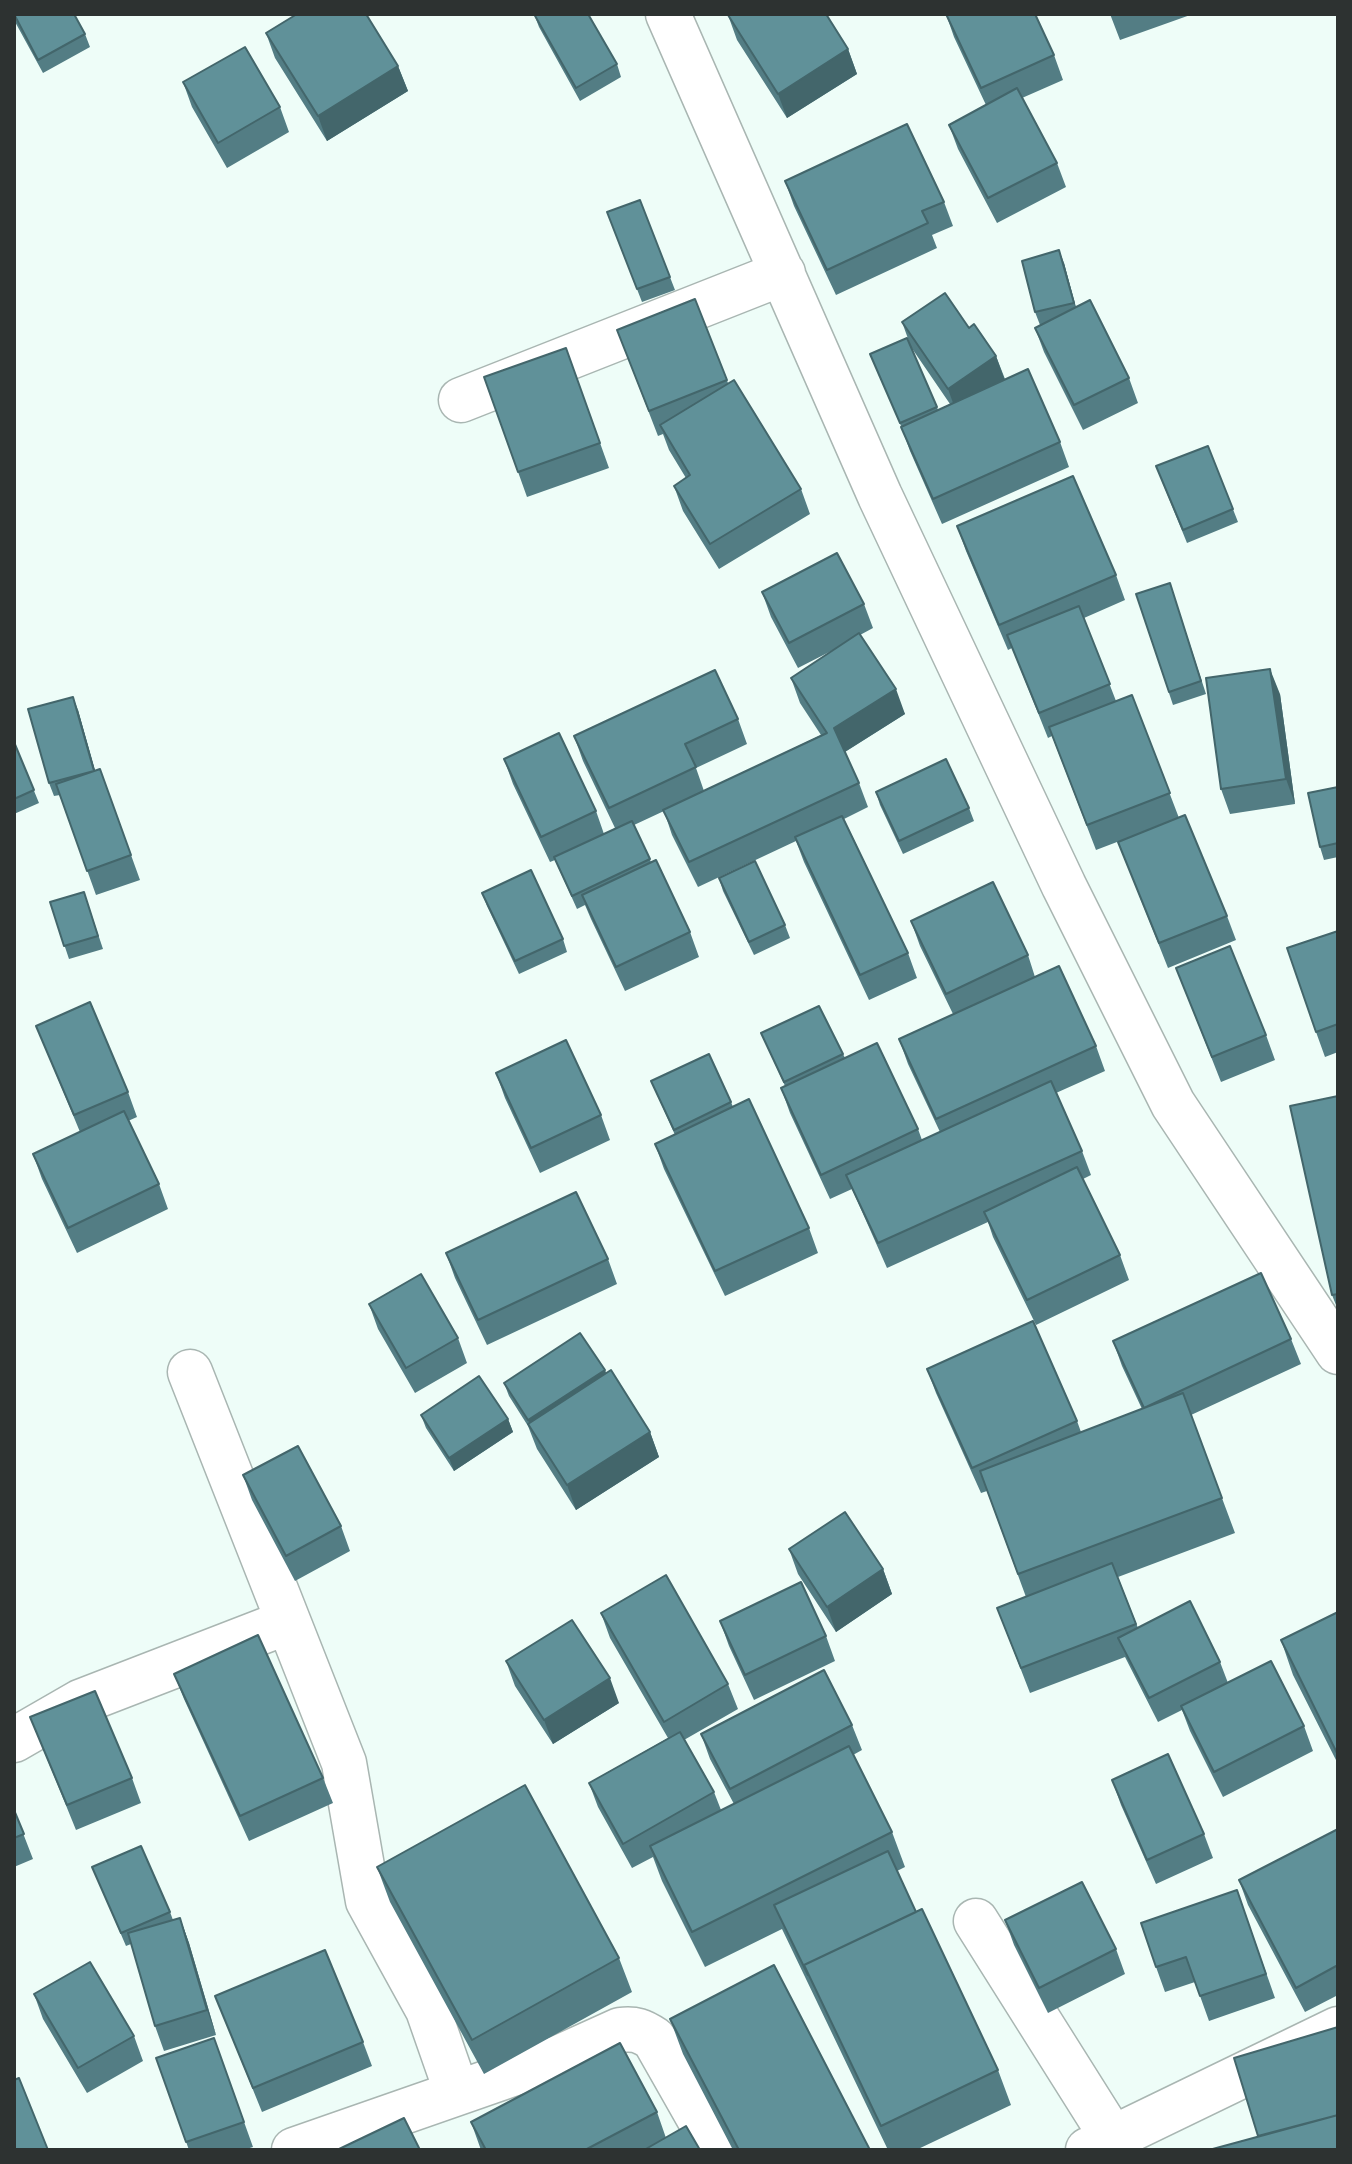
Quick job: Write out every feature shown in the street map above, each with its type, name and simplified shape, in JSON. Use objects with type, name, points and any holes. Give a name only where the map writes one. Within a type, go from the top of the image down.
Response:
[{"type":"street","points":[[668,14],[880,496],[1064,886],[1173,1104],[1338,1352]]},
{"type":"street","points":[[461,400],[783,273]]},
{"type":"street","points":[[190,1372],[344,1763],[368,1901],[428,2010],[457,2093]]},
{"type":"street","points":[[14,1740],[80,1702],[287,1622]]},
{"type":"street","points":[[976,1921],[1100,2144],[1338,2029]]},
{"type":"street","points":[[294,2150],[558,2058],[620,2030],[638,2029],[654,2039],[717,2150]]},
{"type":"building","points":[[14,14],[74,14],[85,34],[38,60]]},
{"type":"building","points":[[297,14],[366,14],[398,66],[318,116],[266,33]]},
{"type":"building","points":[[534,14],[588,14],[617,64],[576,88]]},
{"type":"building","points":[[729,14],[826,14],[848,49],[778,94]]},
{"type":"building","points":[[946,14],[1035,14],[1054,55],[981,88]]},
{"type":"building","points":[[245,47],[280,107],[218,143],[183,82]]},
{"type":"building","points":[[1017,88],[1057,163],[988,198],[949,125]]},
{"type":"building","points":[[907,124],[944,202],[922,211],[928,223],[827,270],[785,181]]},
{"type":"building","points":[[640,200],[670,277],[637,289],[607,212]]},
{"type":"building","points":[[1059,250],[1074,303],[1035,312],[1022,261]]},
{"type":"building","points":[[945,293],[969,328],[974,324],[996,356],[948,389],[902,322]]},
{"type":"building","points":[[695,299],[727,380],[649,411],[617,330]]},
{"type":"building","points":[[1090,300],[1129,378],[1074,405],[1035,328]]},
{"type":"building","points":[[907,338],[937,407],[900,423],[870,354]]},
{"type":"building","points":[[566,348],[600,443],[518,472],[484,377]]},
{"type":"building","points":[[1028,369],[1060,442],[933,499],[901,427]]},
{"type":"building","points":[[734,380],[801,489],[710,544],[674,486],[690,475],[660,425]]},
{"type":"building","points":[[1208,446],[1233,509],[1183,530],[1156,466]]},
{"type":"building","points":[[1073,476],[1116,575],[999,625],[957,526]]},
{"type":"building","points":[[837,553],[864,604],[789,643],[762,592]]},
{"type":"building","points":[[1170,583],[1201,681],[1169,692],[1136,594]]},
{"type":"building","points":[[1079,606],[1110,684],[1039,713],[1007,635]]},
{"type":"building","points":[[859,633],[896,689],[834,728],[859,783],[689,862],[663,810],[827,733],[791,678]]},
{"type":"building","points":[[1270,669],[1286,779],[1221,789],[1206,678]]},
{"type":"building","points":[[715,670],[738,719],[685,744],[696,767],[609,808],[574,736]]},
{"type":"building","points":[[1132,695],[1170,793],[1087,825],[1049,727]]},
{"type":"building","points":[[73,697],[94,771],[49,783],[28,709]]},
{"type":"building","points":[[559,733],[596,811],[541,837],[504,759]]},
{"type":"building","points":[[14,742],[34,790],[14,799]]},
{"type":"building","points":[[946,759],[969,808],[899,841],[876,792]]},
{"type":"building","points":[[100,769],[131,855],[87,871],[56,784]]},
{"type":"building","points":[[1338,787],[1338,843],[1320,847],[1308,793]]},
{"type":"building","points":[[1185,815],[1227,916],[1159,943],[1118,842]]},
{"type":"building","points":[[842,816],[908,953],[860,975],[795,837]]},
{"type":"building","points":[[632,821],[650,859],[572,896],[554,857]]},
{"type":"building","points":[[656,860],[690,932],[616,967],[582,895]]},
{"type":"building","points":[[755,861],[785,925],[749,942],[719,878]]},
{"type":"building","points":[[531,870],[563,939],[515,961],[482,893]]},
{"type":"building","points":[[993,882],[1028,955],[946,994],[911,921]]},
{"type":"building","points":[[84,892],[98,936],[64,946],[50,902]]},
{"type":"building","points":[[1338,931],[1338,1024],[1316,1032],[1287,948]]},
{"type":"building","points":[[1230,946],[1266,1035],[1212,1057],[1176,968]]},
{"type":"building","points":[[1059,966],[1096,1046],[936,1119],[899,1039]]},
{"type":"building","points":[[90,1002],[128,1092],[74,1115],[36,1026]]},
{"type":"building","points":[[819,1006],[843,1054],[784,1082],[761,1033]]},
{"type":"building","points":[[566,1040],[601,1115],[531,1148],[496,1073]]},
{"type":"building","points":[[877,1043],[918,1129],[821,1175],[781,1088]]},
{"type":"building","points":[[709,1054],[731,1102],[674,1130],[651,1081]]},
{"type":"building","points":[[1051,1081],[1082,1151],[878,1243],[846,1175]]},
{"type":"building","points":[[1338,1096],[1338,1294],[1332,1295],[1290,1106]]},
{"type":"building","points":[[749,1099],[809,1228],[715,1271],[655,1144]]},
{"type":"building","points":[[124,1111],[159,1184],[68,1228],[33,1154]]},
{"type":"building","points":[[1077,1167],[1120,1255],[1027,1300],[984,1212]]},
{"type":"building","points":[[576,1192],[608,1259],[478,1320],[446,1253]]},
{"type":"building","points":[[1261,1273],[1291,1339],[1144,1408],[1113,1341]]},
{"type":"building","points":[[421,1274],[458,1338],[406,1368],[369,1304]]},
{"type":"building","points":[[1033,1321],[1077,1421],[972,1468],[927,1369]]},
{"type":"building","points":[[580,1333],[605,1370],[528,1420],[504,1383]]},
{"type":"building","points":[[611,1370],[650,1432],[567,1485],[528,1424]]},
{"type":"building","points":[[479,1376],[508,1419],[449,1458],[421,1415]]},
{"type":"building","points":[[1183,1393],[1222,1498],[1018,1574],[980,1471]]},
{"type":"building","points":[[298,1446],[341,1526],[286,1556],[243,1475]]},
{"type":"building","points":[[845,1512],[883,1569],[827,1607],[789,1549]]},
{"type":"building","points":[[1112,1563],[1136,1624],[1021,1668],[997,1608]]},
{"type":"building","points":[[666,1575],[728,1684],[664,1722],[601,1613]]},
{"type":"building","points":[[801,1582],[826,1636],[745,1675],[720,1621]]},
{"type":"building","points":[[1190,1601],[1220,1662],[1149,1698],[1118,1638]]},
{"type":"building","points":[[1338,1612],[1338,1755],[1281,1640]]},
{"type":"building","points":[[572,1620],[610,1678],[544,1720],[506,1661]]},
{"type":"building","points":[[258,1635],[323,1778],[240,1816],[174,1674]]},
{"type":"building","points":[[1271,1661],[1304,1726],[1214,1772],[1181,1706]]},
{"type":"building","points":[[824,1670],[852,1725],[730,1789],[701,1734]]},
{"type":"building","points":[[95,1691],[132,1778],[67,1805],[30,1717]]},
{"type":"building","points":[[680,1732],[714,1792],[623,1844],[589,1783]]},
{"type":"building","points":[[849,1746],[892,1832],[692,1932],[650,1846]]},
{"type":"building","points":[[1168,1754],[1204,1834],[1147,1860],[1112,1780]]},
{"type":"building","points":[[525,1785],[619,1958],[472,2040],[377,1867]]},
{"type":"building","points":[[14,1810],[24,1834],[14,1838]]},
{"type":"building","points":[[1338,1829],[1338,1965],[1296,1988],[1239,1880]]},
{"type":"building","points":[[141,1846],[170,1912],[121,1933],[92,1867]]},
{"type":"building","points":[[888,1851],[916,1912],[804,1965],[808,1975],[774,1905]]},
{"type":"building","points":[[1082,1882],[1116,1949],[1039,1988],[1005,1920]]},
{"type":"building","points":[[1237,1890],[1266,1974],[1200,1996],[1186,1957],[1156,1967],[1141,1923]]},
{"type":"building","points":[[922,1909],[998,2070],[881,2126],[804,1965]]},
{"type":"building","points":[[180,1918],[207,2010],[155,2026],[128,1933]]},
{"type":"building","points":[[325,1950],[363,2042],[253,2088],[215,1996]]},
{"type":"building","points":[[90,1962],[134,2036],[78,2068],[34,1994]]},
{"type":"building","points":[[774,1965],[870,2150],[739,2150],[670,2019]]},
{"type":"building","points":[[1338,2027],[1338,2115],[1258,2136],[1234,2058]]},
{"type":"building","points":[[214,2038],[244,2122],[186,2142],[156,2058]]},
{"type":"building","points":[[620,2043],[657,2112],[585,2150],[486,2150],[471,2122]]},
{"type":"building","points":[[19,2078],[48,2150],[14,2150],[14,2080]]},
{"type":"building","points":[[1338,2115],[1338,2150],[1209,2150]]},
{"type":"building","points":[[404,2118],[420,2150],[337,2150]]},
{"type":"building","points":[[686,2126],[700,2150],[644,2150]]}]
